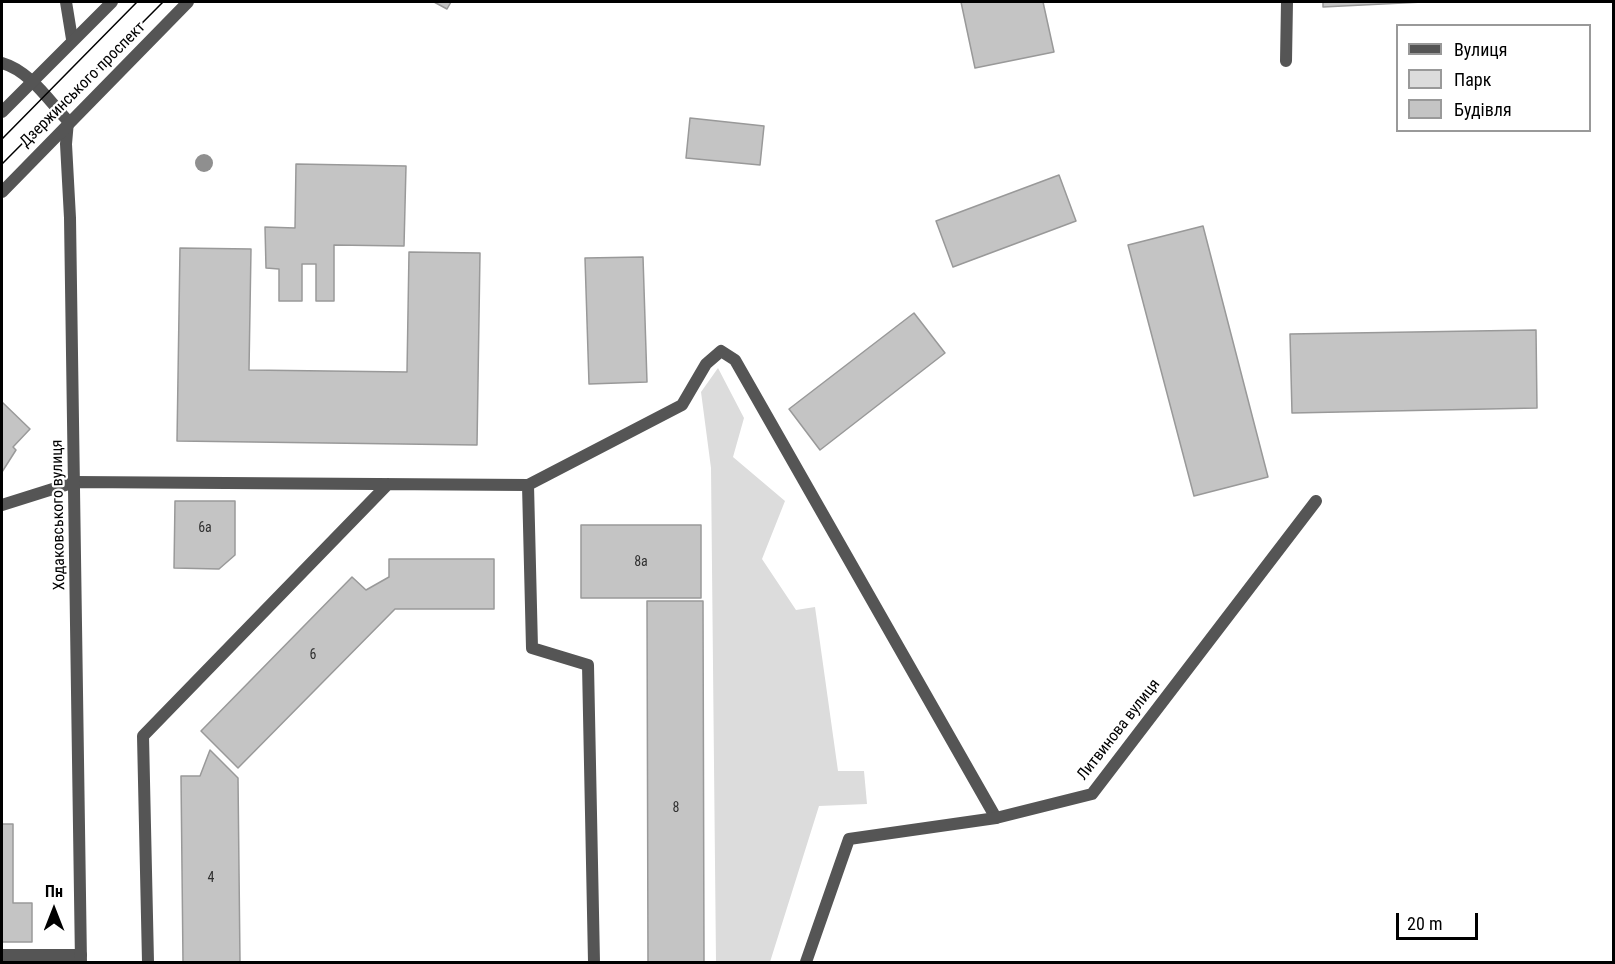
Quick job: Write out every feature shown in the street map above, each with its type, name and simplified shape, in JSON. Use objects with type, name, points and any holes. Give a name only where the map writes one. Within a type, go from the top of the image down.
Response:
[{"type":"street","points":[[66,2],[72,39]]},
{"type":"street","points":[[2,112],[72,39],[112,2]]},
{"type":"street","name":"Дзержинського проспект","points":[[2,192],[68,121],[188,2]]},
{"type":"street","points":[[1286,61],[1287,2]]},
{"type":"street","points":[[2,63],[14,67],[32,82],[68,121]]},
{"type":"street","name":"Ходаковського вулиця","points":[[68,121],[66,144],[75,482],[81,959]]},
{"type":"street","points":[[2,505],[75,482],[528,485],[682,405],[706,364],[721,351],[735,360],[996,818]]},
{"type":"street","points":[[148,963],[143,736],[388,484]]},
{"type":"street","points":[[528,485],[532,648],[588,665],[594,963]]},
{"type":"street","name":"Литвинова вулиця","points":[[806,963],[849,838],[996,818],[1092,794],[1316,501]]},
{"type":"street","points":[[2,955],[81,959]]},
{"type":"green space","points":[[718,368],[744,418],[733,457],[785,501],[762,559],[796,610],[815,607],[838,771],[864,771],[867,804],[819,806],[770,962],[716,962],[711,468],[701,392]]},
{"type":"building","points":[[434,2],[451,2],[447,9]]},
{"type":"building","points":[[961,2],[1043,2],[1054,52],[975,68]]},
{"type":"building","points":[[1323,2],[1423,2],[1323,7]]},
{"type":"building","points":[[690,118],[764,126],[760,165],[686,158]]},
{"type":"building","points":[[296,164],[406,166],[404,246],[334,245],[334,301],[316,301],[316,264],[302,264],[302,301],[279,301],[279,269],[266,268],[265,227],[295,228]]},
{"type":"building","points":[[1059,175],[1076,221],[953,267],[936,221]]},
{"type":"building","points":[[1203,226],[1268,477],[1194,496],[1128,245]]},
{"type":"building","points":[[180,248],[251,249],[249,370],[407,372],[409,252],[480,253],[477,445],[177,441]]},
{"type":"building","points":[[643,257],[647,382],[589,384],[585,258]]},
{"type":"building","points":[[914,313],[945,353],[820,450],[789,409]]},
{"type":"building","points":[[1536,330],[1537,408],[1292,413],[1290,334]]},
{"type":"building","points":[[2,402],[30,429],[13,447],[16,450],[2,472]]},
{"type":"building","points":[[175,501],[235,501],[235,555],[219,569],[174,568]]},
{"type":"building","points":[[581,525],[701,525],[701,598],[581,598]]},
{"type":"building","points":[[389,559],[494,559],[494,609],[395,609],[238,768],[201,731],[352,577],[366,590],[389,577]]},
{"type":"building","points":[[647,601],[703,601],[704,962],[648,962]]},
{"type":"building","points":[[210,750],[238,778],[240,962],[183,962],[181,776],[200,776]]},
{"type":"building","points":[[2,824],[13,824],[13,903],[32,903],[32,942],[2,942]]},
{"type":"tram line","points":[[2,139],[137,2]]},
{"type":"tram line","points":[[2,164],[163,2]]}]
